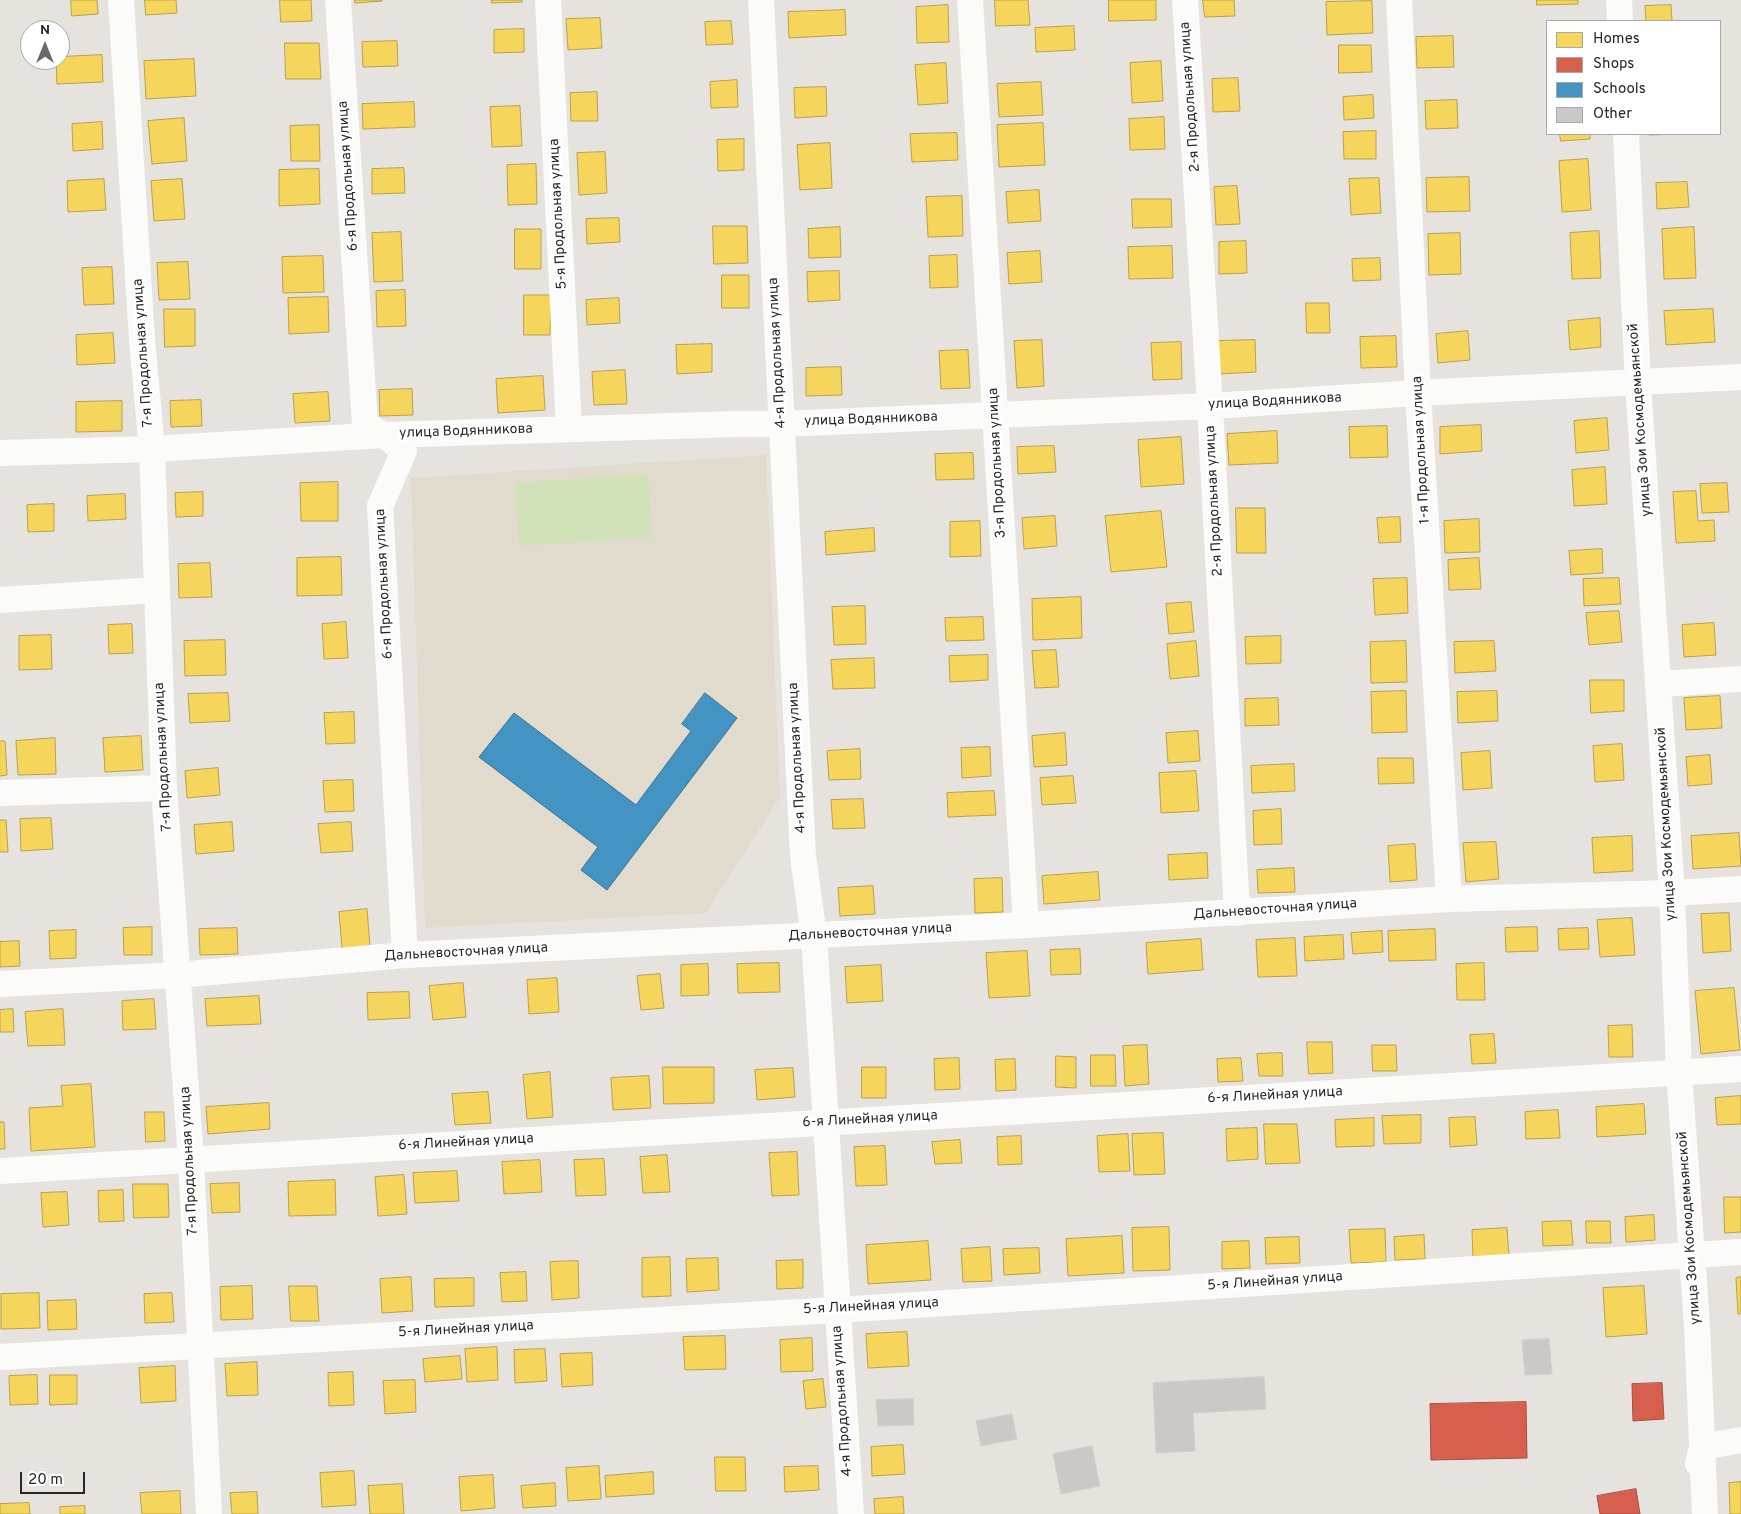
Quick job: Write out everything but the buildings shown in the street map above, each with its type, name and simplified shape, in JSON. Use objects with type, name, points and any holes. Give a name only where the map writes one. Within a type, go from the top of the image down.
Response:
[{"type":"street","name":"7-я Продольная улица","points":[[121,0],[142,340],[152,449],[164,788],[191,1160],[209,1514]]},
{"type":"street","name":"6-я Продольная улица","points":[[338,0],[365,425],[384,435],[404,451],[380,506],[405,955]]},
{"type":"street","name":"5-я Продольная улица","points":[[548,0],[569,429]]},
{"type":"street","name":"4-я Продольная улица","points":[[761,0],[803,856],[814,937],[851,1514]]},
{"type":"street","name":"3-я Продольная улица","points":[[970,0],[1026,925]]},
{"type":"street","name":"2-я Продольная улица","points":[[1185,0],[1210,406],[1237,913]]},
{"type":"street","name":"1-я Продольная улица","points":[[1399,0],[1418,394],[1449,899]]},
{"type":"street","points":[[1619,0],[1620,20]]},
{"type":"street","name":"улица Зои Космодемьянской","points":[[1626,135],[1638,383],[1672,893],[1679,1072],[1697,1335],[1705,1514]]},
{"type":"street","name":"улица Водянникова","points":[[0,454],[152,449],[384,435],[781,424],[1210,406],[1741,377]]},
{"type":"street","points":[[0,600],[157,590]]},
{"type":"street","points":[[1659,684],[1741,679]]},
{"type":"street","points":[[0,793],[164,788]]},
{"type":"street","name":"Дальневосточная улица","points":[[0,984],[178,975],[405,955],[814,937],[1449,899],[1672,893],[1741,889]]},
{"type":"street","name":"6-я Линейная улица","points":[[0,1171],[1741,1069]]},
{"type":"street","name":"5-я Линейная улица","points":[[0,1357],[837,1310],[1741,1252]]},
{"type":"street","points":[[1688,1514],[1702,1447],[1741,1440]]},
{"type":"shaded area","points":[[766,455],[780,797],[706,913],[425,928],[411,478]]},
{"type":"green space","points":[[648,474],[652,537],[519,546],[515,483]]}]
